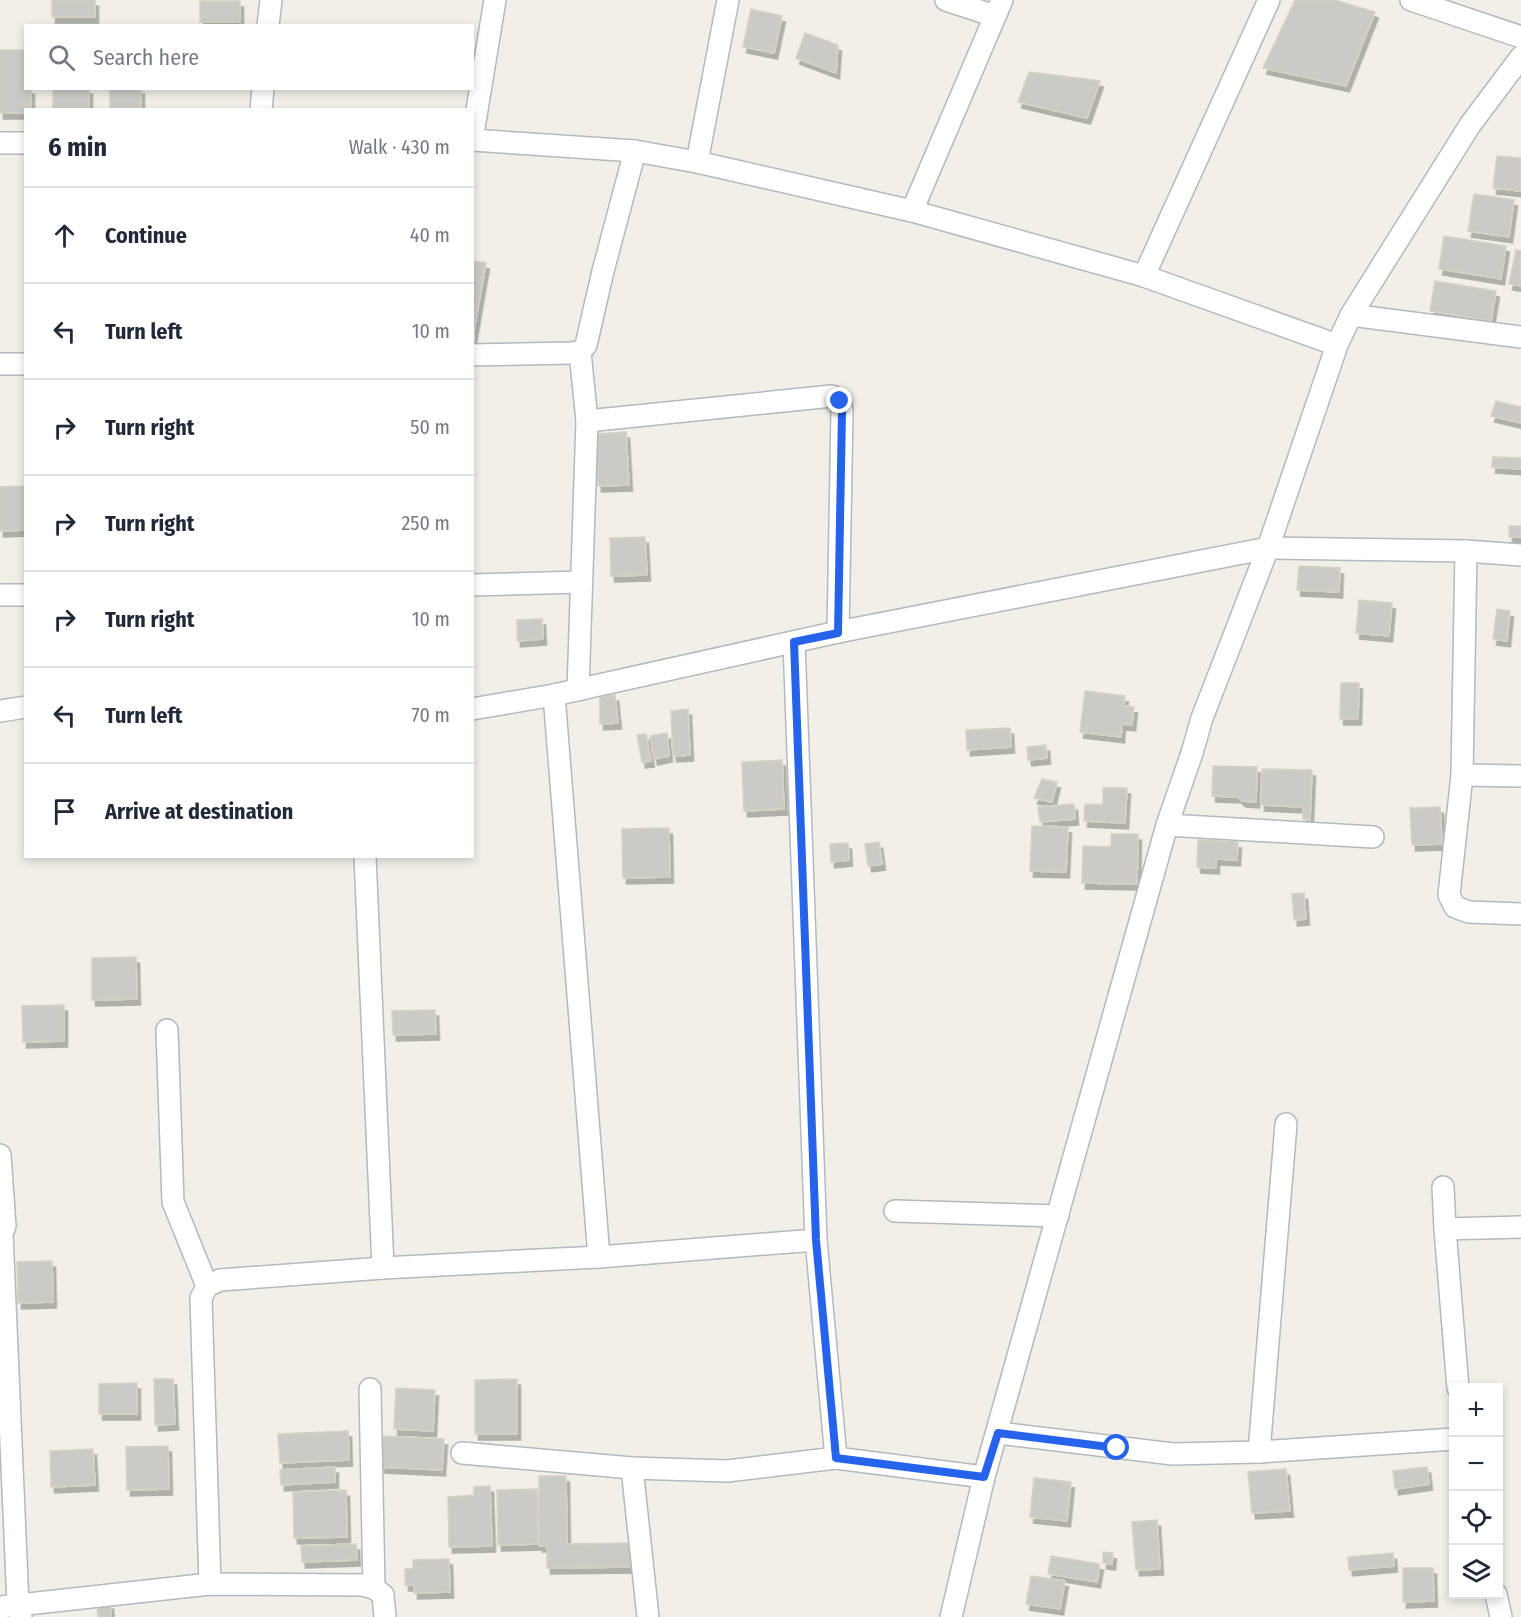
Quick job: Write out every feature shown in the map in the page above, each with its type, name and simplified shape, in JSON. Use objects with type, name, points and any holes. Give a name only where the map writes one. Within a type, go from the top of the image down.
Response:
[{"type":"street","points":[[268,24],[271,0]]},
{"type":"street","points":[[474,128],[495,0]]},
{"type":"street","points":[[697,162],[729,0]]},
{"type":"street","points":[[912,211],[999,8],[946,0]]},
{"type":"street","points":[[1144,276],[1269,0]]},
{"type":"street","points":[[1411,0],[1521,37]]},
{"type":"street","points":[[951,1617],[984,1477],[1167,825],[1202,718],[1268,548],[1337,345],[1351,315],[1470,125],[1521,57]]},
{"type":"street","points":[[261,108],[263,90]]},
{"type":"street","points":[[474,140],[635,151],[697,162],[912,211],[1144,276],[1337,345]]},
{"type":"street","points":[[0,143],[24,143]]},
{"type":"street","points":[[578,690],[587,421],[580,352],[586,345],[635,151]]},
{"type":"street","points":[[1351,315],[1521,337]]},
{"type":"street","points":[[474,355],[580,352]]},
{"type":"street","points":[[0,364],[24,364]]},
{"type":"street","points":[[587,421],[832,396],[840,401],[842,411],[838,633]]},
{"type":"street","points":[[474,709],[554,695],[794,642],[1268,548],[1466,551],[1521,555]]},
{"type":"street","points":[[1466,551],[1462,775],[1449,895],[1455,907],[1469,912],[1521,914]]},
{"type":"street","points":[[474,585],[581,582]]},
{"type":"street","points":[[0,595],[24,595]]},
{"type":"street","points":[[794,642],[816,1240],[836,1458]]},
{"type":"street","points":[[554,695],[599,1257]]},
{"type":"street","points":[[0,711],[24,707]]},
{"type":"street","points":[[1462,775],[1521,776]]},
{"type":"street","points":[[1167,825],[1373,837]]},
{"type":"street","points":[[365,858],[383,1268]]},
{"type":"street","points":[[167,1030],[173,1202],[207,1286]]},
{"type":"street","points":[[1259,1452],[1286,1124]]},
{"type":"street","points":[[0,1155],[5,1226],[2,1234],[13,1610],[210,1584],[362,1585],[374,1588],[383,1595],[385,1617]]},
{"type":"street","points":[[1443,1187],[1458,1383]]},
{"type":"street","points":[[896,1210],[1058,1215]]},
{"type":"street","points":[[1445,1229],[1521,1227]]},
{"type":"street","points":[[210,1584],[201,1298],[207,1286],[220,1280],[383,1268],[599,1257],[816,1240]]},
{"type":"street","points":[[370,1389],[374,1588]]},
{"type":"street","points":[[998,1433],[1173,1454],[1259,1452],[1449,1439]]},
{"type":"street","points":[[462,1453],[632,1468],[727,1471],[836,1458],[984,1477]]},
{"type":"street","points":[[632,1468],[648,1617]]},
{"type":"street","points":[[1497,1599],[1501,1617]]},
{"type":"building","points":[[52,0],[95,0],[95,17],[52,17]]},
{"type":"building","points":[[1295,0],[1335,0],[1375,12],[1346,86],[1263,68]]},
{"type":"building","points":[[200,1],[240,1],[240,22],[200,22]]},
{"type":"building","points":[[751,9],[782,16],[774,53],[743,47]]},
{"type":"building","points":[[805,33],[838,45],[836,73],[796,58]]},
{"type":"building","points":[[0,50],[24,50],[24,90],[31,90],[31,108],[24,108],[24,113],[0,113]]},
{"type":"building","points":[[1029,72],[1100,81],[1087,118],[1018,102]]},
{"type":"building","points":[[53,90],[89,90],[89,108],[53,108]]},
{"type":"building","points":[[110,90],[141,90],[141,108],[110,108]]},
{"type":"building","points":[[1497,156],[1521,158],[1521,191],[1493,188]]},
{"type":"building","points":[[1474,194],[1514,200],[1509,237],[1468,231]]},
{"type":"building","points":[[1444,236],[1506,246],[1501,279],[1439,269]]},
{"type":"building","points":[[1516,250],[1521,251],[1521,286],[1509,284]]},
{"type":"building","points":[[474,261],[486,263],[474,331]]},
{"type":"building","points":[[1435,281],[1496,291],[1491,321],[1430,311]]},
{"type":"building","points":[[1496,401],[1521,407],[1521,423],[1491,416]]},
{"type":"building","points":[[626,432],[629,485],[598,486],[595,434]]},
{"type":"building","points":[[1493,457],[1521,458],[1521,469],[1492,467]]},
{"type":"building","points":[[24,486],[24,530],[0,531],[0,487]]},
{"type":"building","points":[[1509,526],[1521,526],[1521,537],[1509,537]]},
{"type":"building","points":[[645,537],[647,575],[611,576],[610,538]]},
{"type":"building","points":[[1299,566],[1340,568],[1339,592],[1297,590]]},
{"type":"building","points":[[1359,600],[1392,603],[1389,636],[1356,633]]},
{"type":"building","points":[[1497,609],[1510,611],[1507,641],[1493,639]]},
{"type":"building","points":[[542,619],[543,639],[517,641],[517,620]]},
{"type":"building","points":[[1341,683],[1359,683],[1358,719],[1340,719]]},
{"type":"building","points":[[1085,691],[1125,696],[1124,706],[1134,707],[1132,725],[1122,724],[1121,737],[1080,732]]},
{"type":"building","points":[[615,695],[618,723],[600,724],[600,697]]},
{"type":"building","points":[[688,709],[690,755],[673,756],[671,711]]},
{"type":"building","points":[[1010,728],[1011,747],[967,750],[966,730]]},
{"type":"building","points":[[667,733],[669,756],[654,759],[650,736]]},
{"type":"building","points":[[646,734],[651,761],[642,762],[637,735]]},
{"type":"building","points":[[1046,745],[1047,758],[1028,760],[1027,747]]},
{"type":"building","points":[[782,760],[784,809],[744,811],[742,762]]},
{"type":"building","points":[[1213,766],[1257,767],[1256,802],[1242,801],[1238,797],[1212,796]]},
{"type":"building","points":[[1262,769],[1312,770],[1310,820],[1303,819],[1303,807],[1261,805]]},
{"type":"building","points":[[1042,779],[1057,782],[1052,802],[1034,798]]},
{"type":"building","points":[[1103,788],[1127,788],[1125,823],[1084,821],[1085,804],[1103,805]]},
{"type":"building","points":[[1074,804],[1075,819],[1040,822],[1038,807]]},
{"type":"building","points":[[1440,807],[1442,844],[1412,845],[1410,808]]},
{"type":"building","points":[[1032,826],[1068,827],[1066,872],[1030,871]]},
{"type":"building","points":[[669,828],[670,877],[623,878],[622,829]]},
{"type":"building","points":[[1111,834],[1138,834],[1137,884],[1082,883],[1083,846],[1111,847]]},
{"type":"building","points":[[1198,840],[1238,842],[1237,860],[1216,859],[1216,868],[1197,867]]},
{"type":"building","points":[[879,842],[882,864],[868,866],[865,844]]},
{"type":"building","points":[[848,843],[849,860],[831,862],[830,844]]},
{"type":"building","points":[[1304,893],[1306,919],[1294,920],[1292,894]]},
{"type":"building","points":[[136,957],[137,999],[92,1000],[92,958]]},
{"type":"building","points":[[64,1005],[64,1041],[23,1042],[22,1006]]},
{"type":"building","points":[[435,1010],[436,1034],[393,1035],[392,1011]]},
{"type":"building","points":[[52,1261],[53,1302],[18,1303],[17,1262]]},
{"type":"building","points":[[154,1379],[173,1379],[175,1424],[155,1425]]},
{"type":"building","points":[[517,1379],[517,1434],[475,1434],[475,1380]]},
{"type":"building","points":[[137,1383],[137,1414],[99,1414],[99,1384]]},
{"type":"building","points":[[396,1388],[435,1390],[433,1431],[394,1429]]},
{"type":"building","points":[[348,1431],[349,1460],[280,1463],[278,1434]]},
{"type":"building","points":[[383,1436],[444,1439],[442,1470],[381,1467]]},
{"type":"building","points":[[168,1446],[169,1489],[127,1490],[126,1447]]},
{"type":"building","points":[[93,1449],[95,1485],[51,1487],[50,1451]]},
{"type":"building","points":[[335,1467],[335,1482],[281,1485],[280,1470]]},
{"type":"building","points":[[1427,1467],[1429,1484],[1395,1489],[1393,1471]]},
{"type":"building","points":[[1286,1469],[1290,1511],[1252,1513],[1248,1472]]},
{"type":"building","points":[[539,1476],[566,1476],[567,1544],[632,1543],[632,1567],[547,1568],[547,1546],[539,1546]]},
{"type":"building","points":[[1034,1478],[1071,1482],[1067,1521],[1030,1517]]},
{"type":"building","points":[[490,1486],[492,1546],[449,1547],[448,1497],[474,1495],[474,1487]]},
{"type":"building","points":[[537,1489],[538,1544],[498,1545],[497,1490]]},
{"type":"building","points":[[346,1490],[347,1537],[294,1538],[293,1492]]},
{"type":"building","points":[[1157,1520],[1160,1569],[1136,1570],[1132,1522]]},
{"type":"building","points":[[356,1544],[357,1560],[302,1562],[301,1546]]},
{"type":"building","points":[[1103,1552],[1113,1553],[1112,1564],[1103,1563]]},
{"type":"building","points":[[1393,1553],[1394,1566],[1349,1570],[1348,1557]]},
{"type":"building","points":[[1051,1556],[1100,1564],[1097,1582],[1048,1574]]},
{"type":"building","points":[[449,1559],[450,1592],[414,1593],[414,1585],[405,1585],[405,1569],[413,1569],[413,1560]]},
{"type":"building","points":[[1403,1568],[1433,1568],[1434,1601],[1403,1602]]},
{"type":"building","points":[[1031,1576],[1065,1581],[1060,1609],[1026,1604]]},
{"type":"building","points":[[110,1603],[111,1617],[98,1617],[97,1604]]},
{"type":"route","points":[[840,401],[842,411],[838,633],[794,642],[816,1240],[836,1458],[984,1477],[998,1433],[1117,1448]]}]
